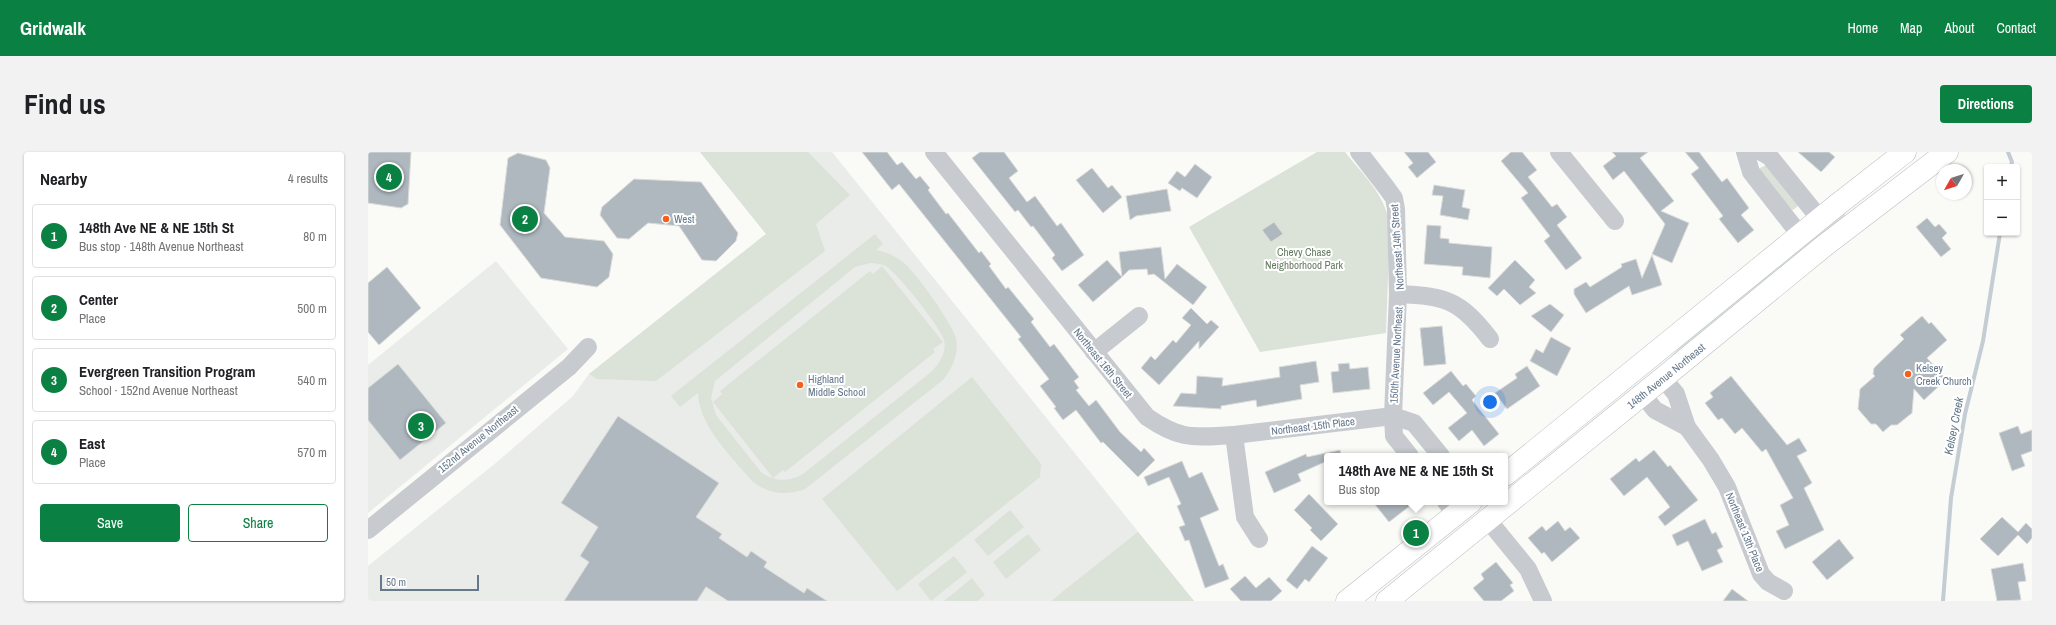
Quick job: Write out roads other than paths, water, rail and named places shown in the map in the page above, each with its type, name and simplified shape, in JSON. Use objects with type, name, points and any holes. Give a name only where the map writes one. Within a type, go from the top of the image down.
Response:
[{"type":"main road","points":[[1508,473],[1904,152]]},
{"type":"main road","name":"148th Avenue Northeast","points":[[1508,504],[1824,246],[1946,152]]},
{"type":"main road","points":[[1824,246],[1851,214],[1849,205],[1845,203],[1837,205]]},
{"type":"main road","points":[[1598,431],[1592,431],[1588,428],[1590,418],[1631,374]]},
{"type":"main road","name":"148th Avenue Northeast","points":[[1387,601],[1507,505]]},
{"type":"main road","points":[[1347,601],[1458,506]]},
{"type":"street","name":"Northeast 16th Street","points":[[934,152],[1147,417],[1164,429],[1178,435],[1194,437],[1234,435]]},
{"type":"street","name":"Northeast 14th Street","points":[[1359,152],[1394,198],[1396,209],[1398,294],[1450,301],[1473,317],[1490,339]]},
{"type":"street","points":[[1559,152],[1615,221]]},
{"type":"street","points":[[1745,152],[1752,172],[1800,235]]},
{"type":"street","points":[[1760,152],[1770,157],[1820,219]]},
{"type":"street","name":"150th Avenue Northeast","points":[[1398,294],[1393,416],[1394,436],[1408,453]]},
{"type":"street","points":[[1094,352],[1139,316]]},
{"type":"street","name":"152nd Avenue Northeast","points":[[368,530],[569,366],[588,347]]},
{"type":"street","name":"Northeast 13th Place","points":[[1664,378],[1676,394],[1687,427],[1711,460],[1727,487],[1761,574],[1768,582],[1784,591]]},
{"type":"street","name":"Northeast 13th Place","points":[[1643,395],[1655,410],[1687,427]]},
{"type":"street","points":[[1393,416],[1414,423],[1439,453]]},
{"type":"street","name":"Northeast 15th Place","points":[[1234,435],[1393,416]]},
{"type":"street","points":[[1234,435],[1245,517],[1259,539]]},
{"type":"street","points":[[1488,520],[1528,569],[1542,601]]},
{"type":"waterway","name":"Kelsey Creek","points":[[2008,152],[2012,164]]},
{"type":"waterway","name":"Kelsey Creek","points":[[1943,601],[1951,498],[1965,414],[1983,341],[2000,236]]},
{"type":"place","name":"East","points":[[389,177]]},
{"type":"place","name":"Center","points":[[525,219]]},
{"type":"place","name":"West","points":[[666,219]]},
{"type":"place","name":"Kelsey Creek Church","points":[[1908,374]]},
{"type":"place","name":"Highland Middle School","points":[[800,385]]},
{"type":"place","name":"Evergreen Transition Program","points":[[421,426]]},
{"type":"place","name":"148th Ave NE & NE 15th St","points":[[1416,533]]},
{"type":"park label","name":"Chevy Chase Neighborhood Park","points":[[1304,258]]}]
